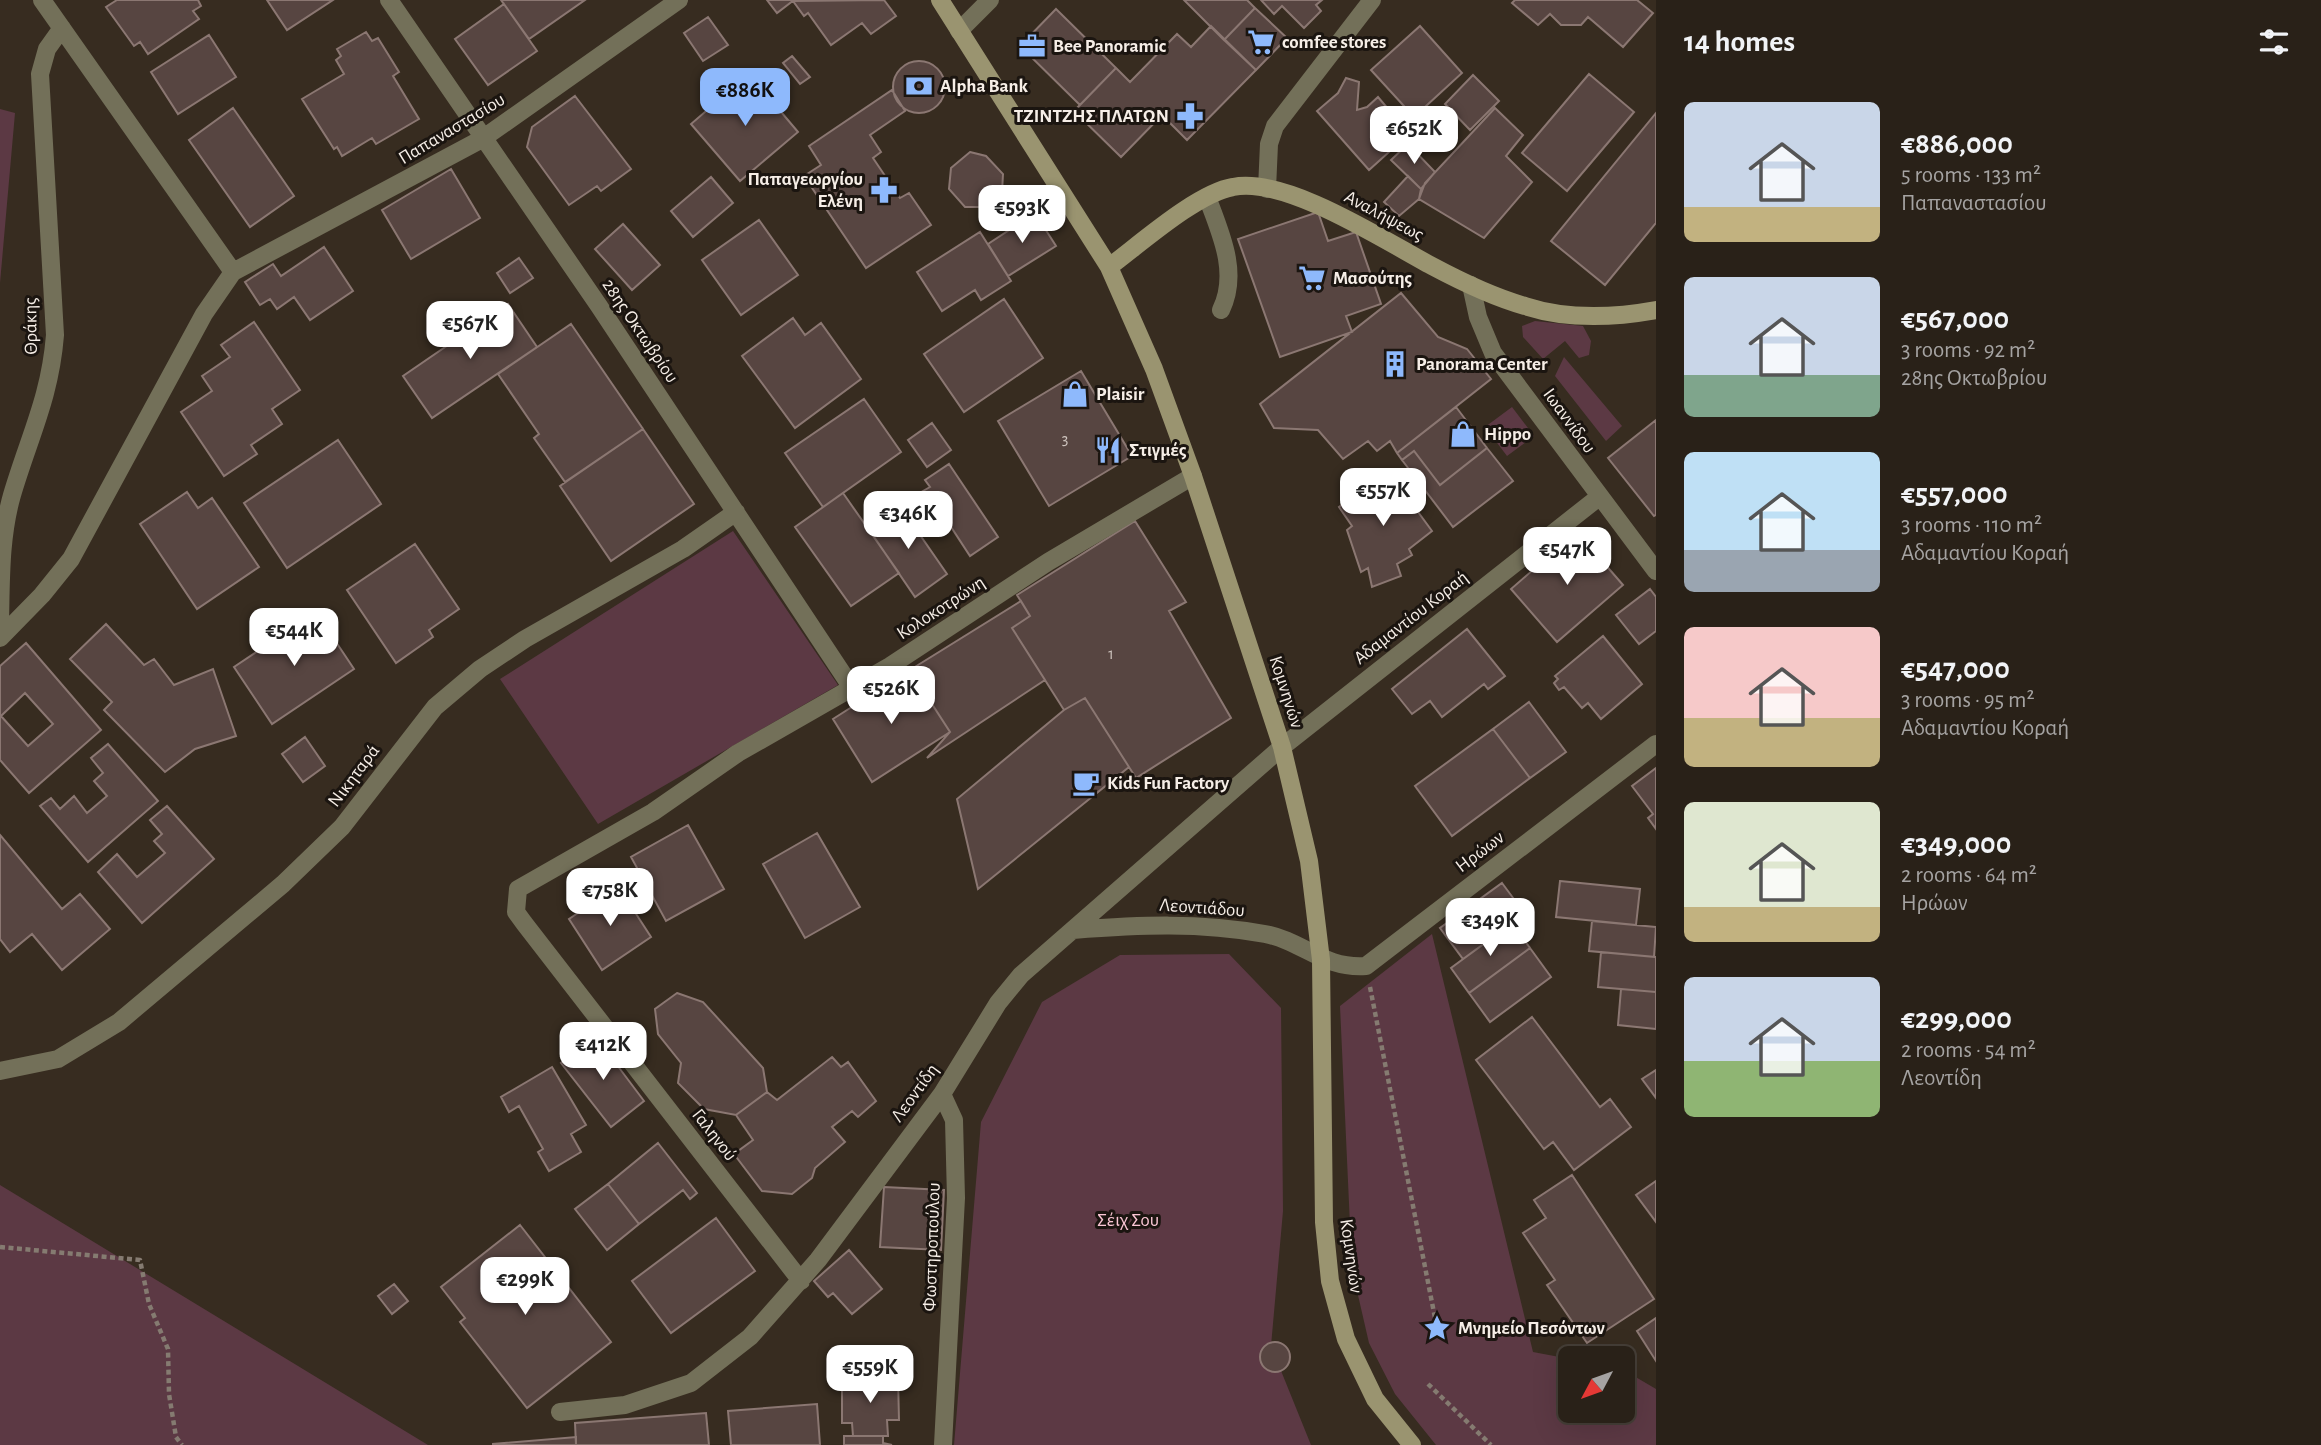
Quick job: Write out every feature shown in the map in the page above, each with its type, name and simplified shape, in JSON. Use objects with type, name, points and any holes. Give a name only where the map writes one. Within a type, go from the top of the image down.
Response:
[{"type":"main road","name":"Κομνηνών","points":[[940,0],[1109,267],[1154,369],[1193,476],[1282,747],[1309,861],[1321,960],[1324,1222],[1330,1281],[1346,1339],[1375,1399],[1412,1445]]},
{"type":"main road","name":"Αναλήψεως","points":[[1109,267],[1208,197],[1232,187],[1267,189],[1324,208],[1471,285],[1523,306],[1558,315],[1601,316],[1656,310]]},
{"type":"street","points":[[0,638],[43,596],[71,559],[204,314],[233,272],[43,0]]},
{"type":"street","name":"28ης Οκτωβρίου","points":[[389,0],[852,688]]},
{"type":"street","name":"Παπαναστασίου","points":[[233,272],[482,139],[678,0]]},
{"type":"street","points":[[959,31],[990,0]]},
{"type":"street","points":[[1267,189],[1269,144],[1275,126],[1372,0]]},
{"type":"street","name":"Θράκης","points":[[0,623],[4,532],[12,495],[46,401],[52,364],[55,335],[40,74],[47,49],[62,28]]},
{"type":"street","points":[[1208,197],[1227,249],[1229,294],[1221,310]]},
{"type":"street","name":"Ιωαννίδου","points":[[1471,285],[1478,317],[1493,353],[1656,570]]},
{"type":"street","name":"Κολοκοτρώνη","points":[[530,880],[653,811],[738,753],[852,688],[1048,562],[1193,476]]},
{"type":"street","name":"Αδαμαντίου Κοραή","points":[[1282,747],[1600,497]]},
{"type":"street","name":"Νικηταρά","points":[[6,1070],[58,1059],[119,1021],[237,924],[342,827],[435,707],[481,669],[525,639],[683,549],[736,512]]},
{"type":"street","name":"Ηρώων","points":[[1366,966],[1656,744]]},
{"type":"street","name":"Λεοντίδη","points":[[560,1412],[625,1405],[691,1383],[750,1337],[801,1281],[942,1094],[1009,989],[1282,747]]},
{"type":"street","name":"Γαληνού","points":[[530,880],[518,889],[516,912],[801,1281]]},
{"type":"street","name":"Λεοντιάδου","points":[[1073,930],[1172,923],[1269,934],[1321,960]]},
{"type":"street","points":[[1321,960],[1346,967],[1366,966]]},
{"type":"street","name":"Φωστηροπούλου","points":[[942,1094],[954,1120],[956,1198],[943,1445]]},
{"type":"path","points":[[1366,966],[1437,1328]]},
{"type":"path","points":[[0,1247],[140,1260],[149,1304],[168,1349],[169,1394],[176,1437],[182,1445]]},
{"type":"path","points":[[1428,1384],[1491,1445]]},
{"type":"green space","points":[[0,109],[15,113],[0,283]]},
{"type":"green space","points":[[1535,321],[1583,326],[1591,341],[1589,355],[1579,358],[1565,341],[1543,359],[1523,337],[1522,326]]},
{"type":"green space","points":[[1564,357],[1622,426],[1606,441],[1555,376]]},
{"type":"green space","points":[[1512,407],[1534,436],[1507,456],[1485,427]]},
{"type":"green space","points":[[733,531],[838,685],[598,824],[500,679]]},
{"type":"green space","points":[[1432,934],[1533,1352],[1558,1357],[1558,1423],[1635,1423],[1635,1377],[1656,1389],[1656,1445],[1436,1445],[1395,1394],[1369,1343],[1352,1269],[1340,1006]]},
{"type":"green space","name":"Σέιχ Σου","points":[[1229,954],[1281,1008],[1283,1211],[1271,1346],[1311,1445],[954,1445],[981,1122],[1042,1002],[1120,955]]},
{"type":"green space","points":[[0,1185],[428,1445],[0,1445]]},
{"type":"building","points":[[117,0],[198,0],[201,6],[193,11],[199,19],[148,54],[140,42],[134,46],[106,7]]},
{"type":"building","points":[[267,0],[333,0],[287,30]]},
{"type":"building","points":[[501,0],[585,0],[529,39]]},
{"type":"building","points":[[767,0],[794,0],[777,13]]},
{"type":"building","points":[[884,0],[896,16],[871,34],[862,23],[831,45],[808,13],[804,16],[793,1]]},
{"type":"building","points":[[1184,0],[1247,0],[1255,8],[1224,40]]},
{"type":"building","points":[[1261,0],[1322,0],[1316,5],[1321,11],[1304,28],[1282,6],[1274,14]]},
{"type":"building","points":[[1515,0],[1637,0],[1653,13],[1623,47],[1588,17],[1581,25],[1561,25],[1550,14],[1538,25],[1512,3]]},
{"type":"building","points":[[504,4],[537,51],[488,85],[455,39]]},
{"type":"building","points":[[1255,8],[1287,38],[1256,70],[1224,40]]},
{"type":"building","points":[[1056,9],[1116,68],[1080,105],[1020,46]]},
{"type":"building","points":[[708,17],[728,45],[703,61],[684,33]]},
{"type":"building","points":[[1211,26],[1256,70],[1187,140],[1162,115],[1121,157],[1074,111],[1116,68],[1130,82],[1177,34],[1191,47]]},
{"type":"building","points":[[1420,26],[1462,73],[1414,117],[1371,70]]},
{"type":"building","points":[[366,32],[372,41],[378,38],[399,72],[393,76],[419,119],[376,144],[372,138],[342,156],[337,147],[334,149],[302,99],[344,74],[336,60],[341,56],[337,49]]},
{"type":"building","points":[[209,35],[236,77],[178,114],[151,72]]},
{"type":"building","points":[[792,56],[810,77],[800,84],[783,63]]},
{"type":"building","name":"Alpha Bank","points":[[919,61],[929,63],[937,69],[943,77],[943,97],[937,105],[929,111],[919,113],[909,111],[901,105],[895,97],[893,87],[895,77],[901,69],[909,63]]},
{"type":"building","points":[[749,74],[798,132],[740,181],[691,124]]},
{"type":"building","points":[[1589,74],[1634,112],[1567,191],[1522,153]]},
{"type":"building","points":[[1473,75],[1499,101],[1470,130],[1445,104]]},
{"type":"building","points":[[1346,78],[1359,82],[1357,110],[1367,107],[1378,97],[1389,110],[1378,120],[1399,143],[1369,170],[1317,111],[1338,93]]},
{"type":"building","points":[[892,90],[905,111],[870,135],[881,152],[873,158],[900,198],[909,193],[931,225],[866,268],[804,176],[821,165],[809,146]]},
{"type":"building","points":[[575,96],[631,169],[601,191],[597,186],[569,205],[527,147],[532,127]]},
{"type":"building","points":[[233,108],[294,196],[250,227],[189,140]]},
{"type":"building","points":[[1495,108],[1523,135],[1506,156],[1532,182],[1484,238],[1419,199],[1425,183]]},
{"type":"building","points":[[1656,113],[1656,223],[1605,285],[1551,241]]},
{"type":"building","points":[[1408,144],[1435,172],[1421,189],[1391,160]]},
{"type":"building","points":[[970,152],[986,156],[1003,174],[1002,192],[983,207],[965,207],[949,189],[951,168]]},
{"type":"building","points":[[451,169],[480,218],[411,259],[382,210]]},
{"type":"building","points":[[1408,176],[1421,189],[1419,199],[1399,216],[1384,202]]},
{"type":"building","points":[[711,177],[733,203],[693,237],[671,211]]},
{"type":"building","name":"Μασούτης","points":[[1318,212],[1328,241],[1356,232],[1381,304],[1346,316],[1352,332],[1280,357],[1238,239]]},
{"type":"building","points":[[1035,213],[1056,246],[1008,276],[988,244]]},
{"type":"building","points":[[759,220],[798,275],[741,315],[702,260]]},
{"type":"building","points":[[623,224],[660,265],[632,290],[595,249]]},
{"type":"building","points":[[980,232],[1011,281],[981,300],[975,290],[942,311],[917,272]]},
{"type":"building","points":[[324,247],[353,291],[310,320],[294,297],[277,309],[270,299],[260,305],[245,282],[273,264],[281,276]]},
{"type":"building","points":[[519,258],[533,278],[510,293],[497,273]]},
{"type":"building","name":"Panorama Center","points":[[1401,293],[1438,337],[1467,349],[1491,379],[1397,453],[1390,441],[1377,451],[1368,441],[1343,459],[1318,430],[1274,428],[1260,404]]},
{"type":"building","points":[[1004,299],[1043,358],[964,412],[924,354]]},
{"type":"building","points":[[508,304],[537,347],[432,418],[403,376]]},
{"type":"building","points":[[793,318],[805,335],[821,323],[861,379],[795,428],[742,356]]},
{"type":"building","points":[[254,322],[300,390],[272,409],[282,424],[251,445],[257,454],[224,476],[181,412],[212,391],[202,376],[230,357],[221,345]]},
{"type":"building","points":[[571,324],[643,429],[565,482],[534,438],[539,434],[498,374]]},
{"type":"building","points":[[1081,371],[1132,456],[1049,506],[998,421]]},
{"type":"building","points":[[864,399],[901,452],[823,507],[785,453]]},
{"type":"building","points":[[1456,407],[1487,448],[1440,485],[1414,451],[1402,460],[1397,453]]},
{"type":"building","points":[[1656,420],[1656,515],[1654,516],[1608,458]]},
{"type":"building","points":[[932,423],[951,450],[927,467],[908,440]]},
{"type":"building","points":[[643,429],[694,504],[611,561],[560,486]]},
{"type":"building","points":[[338,440],[381,504],[287,568],[244,503]]},
{"type":"building","points":[[1487,448],[1513,481],[1453,527],[1402,460],[1414,451],[1440,485]]},
{"type":"building","points":[[949,464],[998,537],[970,556],[951,527],[942,533],[916,495],[930,487],[925,480]]},
{"type":"building","points":[[1388,471],[1432,531],[1409,549],[1412,555],[1397,564],[1401,576],[1372,587],[1368,568],[1361,572],[1347,530],[1352,526],[1339,507]]},
{"type":"building","points":[[187,492],[198,508],[212,498],[259,567],[197,609],[140,524]]},
{"type":"building","points":[[843,493],[899,573],[851,606],[795,527]]},
{"type":"building","points":[[900,506],[947,574],[915,597],[868,528]]},
{"type":"building","points":[[1135,521],[1186,602],[1169,611],[1231,718],[1136,778],[1085,698],[1064,710],[1012,628],[1030,616],[1017,595]]},
{"type":"building","points":[[1577,532],[1623,585],[1557,642],[1511,589]]},
{"type":"building","points":[[415,544],[459,609],[429,630],[433,637],[396,663],[347,590]]},
{"type":"building","points":[[1650,589],[1656,597],[1656,631],[1639,644],[1616,615]]},
{"type":"building","points":[[1021,601],[1030,616],[1012,628],[1045,680],[927,758],[950,732],[910,670]]},
{"type":"building","points":[[316,612],[354,669],[272,724],[234,667]]},
{"type":"building","points":[[106,624],[144,665],[154,659],[174,685],[213,669],[236,736],[195,749],[165,772],[104,710],[112,702],[70,659]]},
{"type":"building","points":[[1467,629],[1505,676],[1488,689],[1484,684],[1442,717],[1430,701],[1412,714],[1392,689]]},
{"type":"building","points":[[1603,636],[1642,684],[1601,719],[1588,703],[1582,708],[1564,687],[1559,690],[1554,683],[1558,679],[1555,676]]},
{"type":"building","points":[[26,643],[101,730],[29,793],[0,760],[0,666]],"holes":[[[25,693],[53,724],[28,746],[1,716]]]},
{"type":"building","points":[[910,670],[950,732],[872,782],[833,719]]},
{"type":"building","points":[[1085,698],[1129,767],[978,889],[957,799],[1064,710]]},
{"type":"building","points":[[1529,702],[1566,752],[1530,778],[1493,729]]},
{"type":"building","points":[[1493,729],[1530,778],[1452,836],[1415,786]]},
{"type":"building","points":[[305,737],[325,766],[303,782],[282,754]]},
{"type":"building","points":[[108,744],[158,801],[88,862],[40,806],[51,798],[60,809],[74,796],[87,813],[107,796],[94,781],[103,773],[91,758]]},
{"type":"building","points":[[1656,768],[1656,829],[1648,818],[1653,814],[1632,786]]},
{"type":"building","points":[[167,806],[214,859],[142,923],[98,872],[117,854],[137,877],[165,853],[154,841],[162,834],[150,820]]},
{"type":"building","points":[[688,825],[724,889],[666,921],[631,857]]},
{"type":"building","points":[[817,833],[860,907],[805,938],[763,864]]},
{"type":"building","points":[[0,835],[62,909],[80,894],[110,929],[62,970],[32,934],[10,952],[0,939]]},
{"type":"building","points":[[1560,881],[1640,889],[1636,925],[1556,917]]},
{"type":"building","points":[[1502,883],[1525,914],[1463,959],[1440,928]]},
{"type":"building","points":[[618,886],[651,937],[602,970],[569,919]]},
{"type":"building","points":[[1592,921],[1656,927],[1654,957],[1589,951]]},
{"type":"building","points":[[1512,923],[1530,948],[1469,993],[1451,968]]},
{"type":"building","points":[[1530,948],[1551,977],[1490,1022],[1469,993]]},
{"type":"building","points":[[1601,952],[1656,957],[1656,992],[1598,987]]},
{"type":"building","points":[[1621,989],[1656,992],[1656,1029],[1618,1025]]},
{"type":"building","points":[[677,993],[703,1002],[763,1068],[767,1092],[736,1115],[704,1109],[678,1083],[681,1063],[658,1034],[655,1009]]},
{"type":"building","points":[[1532,1017],[1600,1107],[1610,1099],[1631,1127],[1574,1170],[1553,1142],[1544,1149],[1476,1060]]},
{"type":"building","points":[[596,1037],[644,1101],[611,1127],[561,1063]]},
{"type":"building","points":[[832,1057],[841,1067],[848,1062],[876,1101],[858,1117],[852,1111],[832,1127],[845,1142],[815,1168],[812,1178],[792,1194],[762,1191],[734,1154],[753,1140],[736,1115],[767,1092],[777,1100]]},
{"type":"building","points":[[552,1067],[586,1125],[571,1134],[581,1152],[549,1171],[538,1152],[543,1149],[519,1106],[509,1112],[501,1097]]},
{"type":"building","points":[[1656,1070],[1656,1098],[1642,1079]]},
{"type":"building","points":[[658,1143],[697,1193],[690,1199],[683,1190],[639,1224],[608,1184]]},
{"type":"building","points":[[1572,1175],[1654,1299],[1587,1343],[1547,1285],[1555,1280],[1523,1233],[1546,1218],[1534,1200]]},
{"type":"building","points":[[1656,1181],[1656,1222],[1636,1195]]},
{"type":"building","points":[[608,1184],[639,1224],[607,1250],[575,1209]]},
{"type":"building","points":[[884,1187],[944,1190],[941,1250],[880,1247]]},
{"type":"building","points":[[716,1218],[755,1271],[671,1333],[632,1281]]},
{"type":"building","points":[[520,1225],[611,1342],[527,1408],[460,1322],[465,1318],[441,1287]]},
{"type":"building","points":[[849,1250],[882,1289],[852,1314],[833,1293],[828,1297],[814,1281]]},
{"type":"building","points":[[394,1284],[408,1301],[392,1314],[378,1296]]},
{"type":"building","points":[[1656,1318],[1656,1361],[1637,1331]]},
{"type":"building","points":[[1275,1342],[1286,1346],[1290,1357],[1286,1368],[1275,1372],[1264,1368],[1260,1357],[1264,1346]]},
{"type":"building","points":[[898,1377],[899,1420],[887,1420],[888,1436],[853,1436],[852,1423],[842,1423],[842,1378]]},
{"type":"building","points":[[817,1404],[820,1445],[731,1445],[728,1411]]},
{"type":"building","points":[[706,1413],[709,1445],[576,1445],[575,1423]]},
{"type":"building","points":[[844,1436],[883,1436],[883,1443],[892,1445],[844,1445]]},
{"type":"building","points":[[576,1437],[576,1445],[493,1445],[493,1444]]},
{"type":"place","name":"comfee stores","points":[[1261,42]]},
{"type":"place","name":"Bee Panoramic","points":[[1032,46]]},
{"type":"place","name":"Alpha Bank","points":[[919,86]]},
{"type":"place","name":"ΤΖΙΝΤΖΗΣ ΠΛΑΤΩΝ","points":[[1190,116]]},
{"type":"place","name":"Παπαγεωργίου Ελένη","points":[[884,190]]},
{"type":"place","name":"Μασούτης","points":[[1312,278]]},
{"type":"place","name":"Panorama Center","points":[[1395,364]]},
{"type":"place","name":"Plaisir","points":[[1075,394]]},
{"type":"place","name":"Hippo","points":[[1463,434]]},
{"type":"place","name":"Στιγμές","points":[[1108,450]]},
{"type":"place","name":"Kids Fun Factory","points":[[1086,783]]},
{"type":"place","name":"Μνημείο Πεσόντων","points":[[1437,1328]]}]
